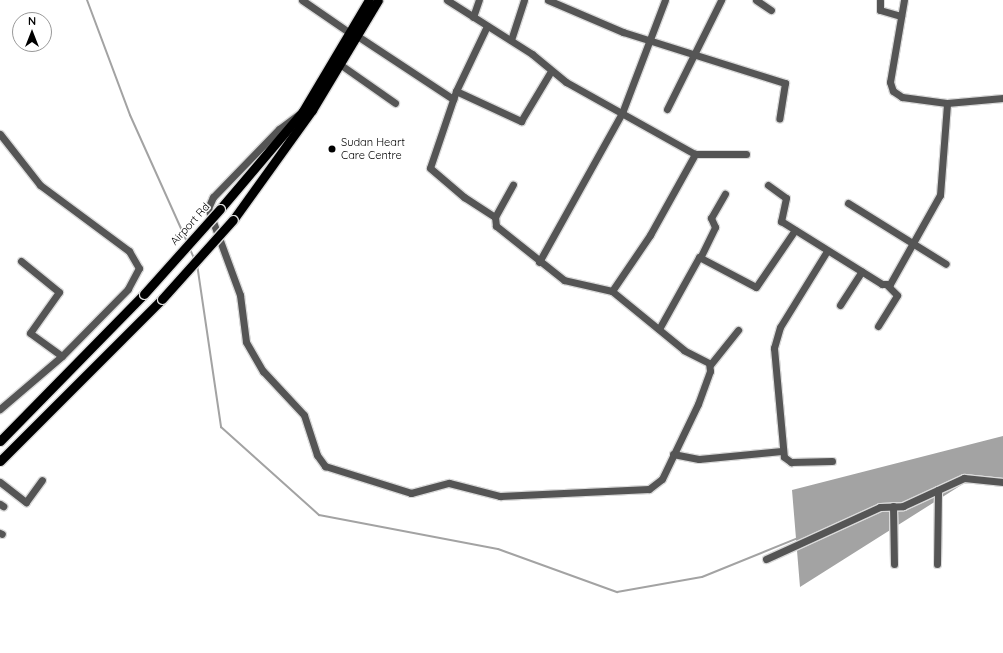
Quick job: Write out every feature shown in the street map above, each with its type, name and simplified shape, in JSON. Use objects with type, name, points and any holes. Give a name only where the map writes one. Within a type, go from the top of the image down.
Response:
[{"type":"main road","name":"Airport Rd","points":[[0,441],[144,294],[220,209],[302,112],[355,35],[369,0]]},
{"type":"main road","points":[[0,461],[162,299],[233,220],[258,188],[341,65],[355,35],[378,0]]},
{"type":"street","points":[[302,0],[453,99]]},
{"type":"street","points":[[447,0],[511,40],[550,71],[695,154],[746,154]]},
{"type":"street","points":[[473,17],[479,0]]},
{"type":"street","points":[[511,40],[524,0]]},
{"type":"street","points":[[548,0],[650,40],[785,83],[779,119]]},
{"type":"street","points":[[539,262],[622,113],[665,0]]},
{"type":"street","points":[[667,109],[696,55],[721,0]]},
{"type":"street","points":[[756,0],[771,10]]},
{"type":"street","points":[[880,0],[880,10],[901,16]]},
{"type":"street","points":[[904,0],[891,87],[902,97],[947,103],[1003,98]]},
{"type":"street","points":[[487,26],[456,91],[430,168],[464,197],[495,217]]},
{"type":"street","points":[[341,65],[395,103]]},
{"type":"street","points":[[456,91],[521,121],[550,71]]},
{"type":"street","points":[[887,285],[892,283],[915,244],[940,195],[947,103]]},
{"type":"street","points":[[302,112],[279,129],[213,197],[208,208],[240,295],[246,342],[263,371],[304,415],[317,455],[325,466],[402,492],[419,492],[449,482],[508,496],[649,488],[662,479],[672,454],[704,392],[710,366],[738,330]]},
{"type":"street","points":[[0,134],[40,185],[129,251],[138,262],[138,274],[128,290],[62,356],[0,409]]},
{"type":"street","points":[[612,291],[650,235],[695,154]]},
{"type":"street","points":[[513,184],[495,217],[496,226],[539,262],[564,280],[612,291],[659,329],[710,366]]},
{"type":"street","points":[[768,185],[785,195],[787,200],[780,219],[827,251],[887,285],[897,296],[878,326]]},
{"type":"street","points":[[659,329],[701,256],[715,227],[711,218],[725,194]]},
{"type":"street","points":[[848,204],[946,264]]},
{"type":"street","points":[[701,256],[756,287],[795,230]]},
{"type":"street","points":[[827,251],[774,342],[782,451],[791,462],[832,461]]},
{"type":"street","points":[[21,261],[59,292],[30,334],[62,356]]},
{"type":"street","points":[[840,305],[862,271]]},
{"type":"street","points":[[672,454],[699,459],[782,451]]},
{"type":"street","points":[[766,559],[880,507],[903,506],[967,478],[1003,482]]},
{"type":"street","points":[[0,482],[26,502],[42,480]]},
{"type":"street","points":[[937,564],[938,490]]},
{"type":"street","points":[[893,506],[894,564]]},
{"type":"shaded area","points":[[1003,436],[1003,478],[963,484],[800,587],[792,490]]},
{"type":"waterway","points":[[87,0],[130,115],[187,242]]},
{"type":"waterway","points":[[189,247],[194,258]]},
{"type":"waterway","points":[[197,264],[221,427],[319,515],[498,549],[617,592],[702,577],[798,538]]},
{"type":"place","name":"Sudan Heart Care Centre","points":[[332,149]]}]
